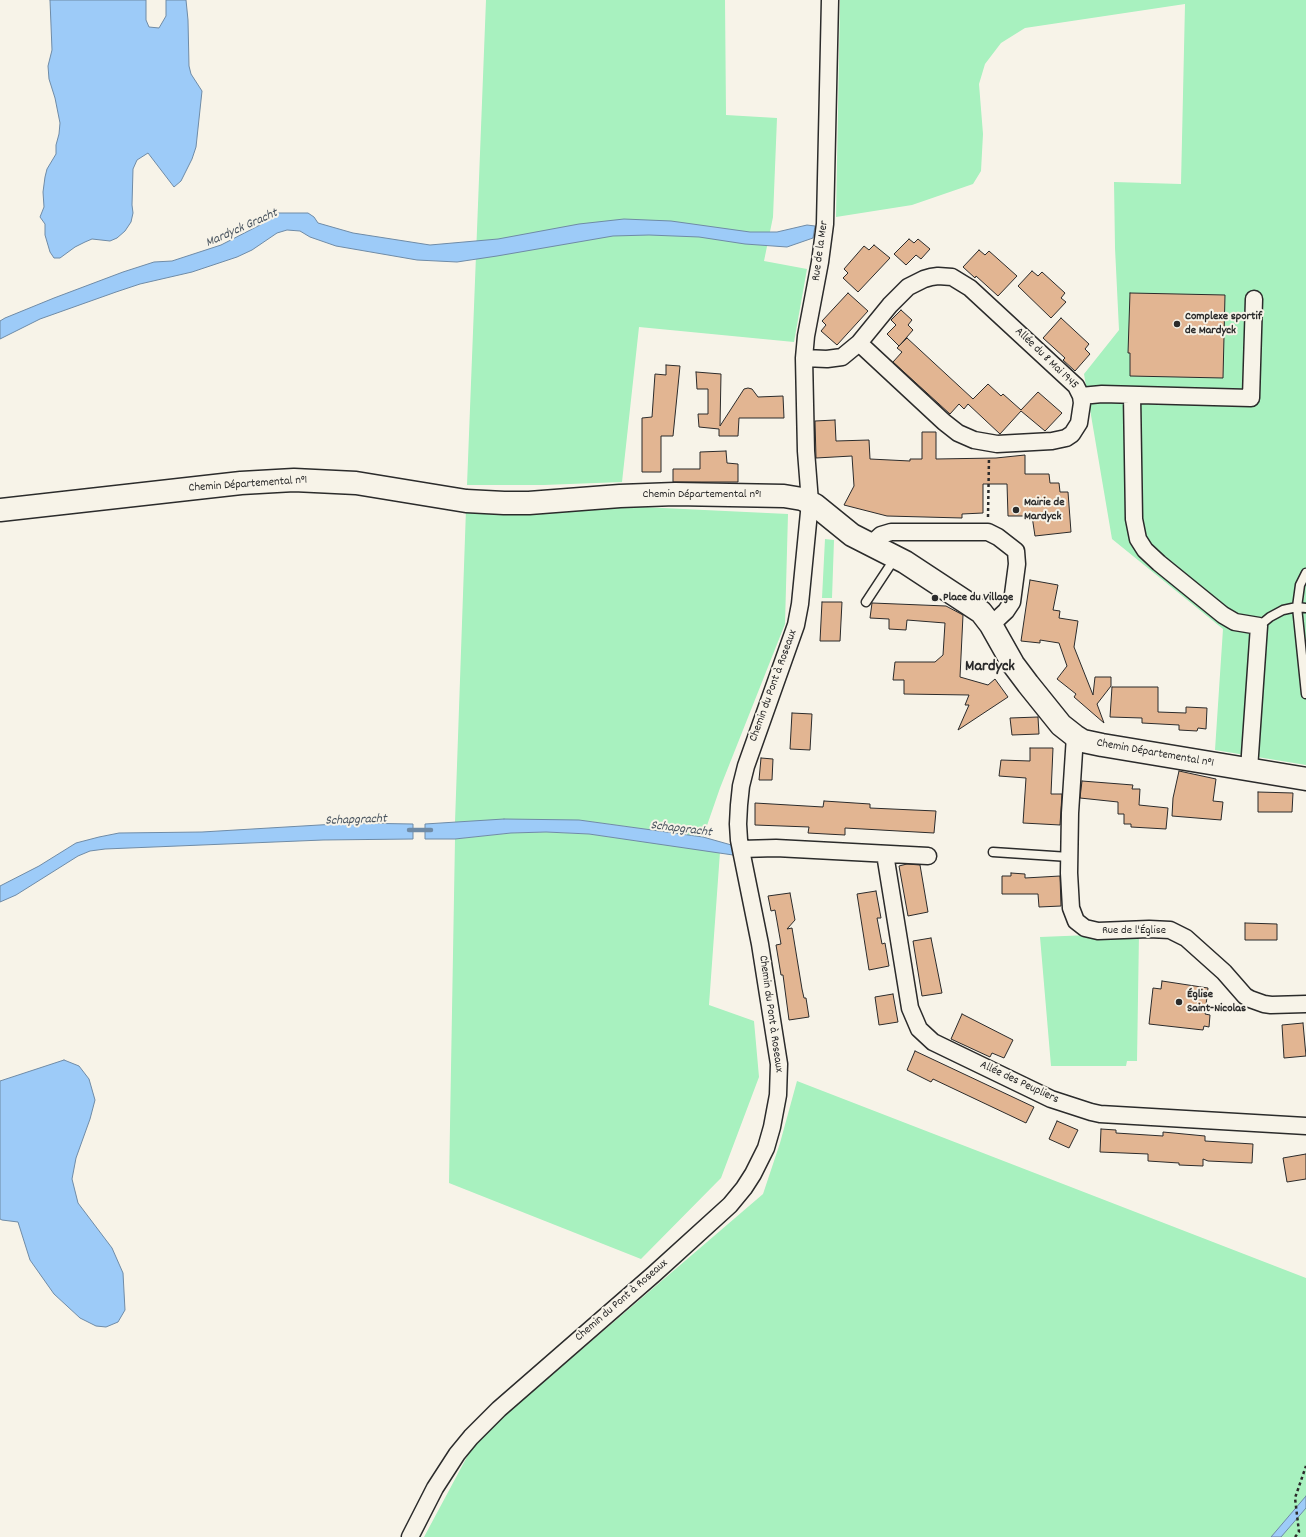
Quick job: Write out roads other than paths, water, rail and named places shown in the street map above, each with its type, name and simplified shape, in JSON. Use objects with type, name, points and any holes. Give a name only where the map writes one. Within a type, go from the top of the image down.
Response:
[{"type":"street","name":"Rue de la Mer","points":[[810,502],[806,451],[804,358],[806,336],[819,269],[825,224],[830,0]]},
{"type":"street","name":"Allée du 8 Mai 1945","points":[[804,358],[835,359],[848,353],[859,343],[890,305],[908,287],[924,278],[938,276],[952,277],[970,288],[1079,390],[1082,410],[1079,423],[1072,434],[1066,438],[1044,442],[989,443],[965,437],[950,428],[859,343]]},
{"type":"street","points":[[1081,396],[1102,394],[1251,398],[1254,299]]},
{"type":"street","points":[[1132,395],[1134,519],[1138,539],[1145,550],[1158,563],[1223,615],[1235,622],[1259,626],[1249,769]]},
{"type":"street","name":"Chemin Départemental n°1","points":[[0,510],[241,483],[294,480],[356,483],[466,500],[504,503],[529,503],[620,496],[675,494],[784,496],[802,499],[810,502],[845,529],[870,545],[896,557],[975,607],[987,618],[1013,664],[1028,684],[1061,725],[1075,736],[1102,746],[1306,779]]},
{"type":"street","name":"Chemin du Pont à Roseaux","points":[[410,1537],[435,1488],[456,1454],[471,1436],[510,1398],[717,1217],[744,1188],[758,1166],[766,1148],[776,1110],[779,1064],[760,944],[741,849],[738,824],[741,786],[753,745],[798,618],[810,502]]},
{"type":"street","points":[[870,545],[881,535],[891,532],[988,532],[998,537],[1016,551],[1018,559],[1012,602],[1006,611],[991,625]]},
{"type":"street","name":"Rue de l'Église","points":[[1075,736],[1069,857],[1071,908],[1073,916],[1080,925],[1090,930],[1098,931],[1170,930],[1186,938],[1224,972],[1244,996],[1264,1004],[1306,1004]]},
{"type":"street","points":[[741,849],[776,848],[928,856]]},
{"type":"street","name":"Allée des Peupliers","points":[[885,854],[910,1008],[919,1029],[934,1042],[1051,1099],[1091,1112],[1306,1126]]},
{"type":"lane","points":[[866,602],[896,557]]},
{"type":"lane","points":[[1306,573],[1300,585],[1297,607],[1306,694]]},
{"type":"lane","points":[[1259,626],[1277,613],[1297,607],[1306,608]]},
{"type":"lane","points":[[993,852],[1069,857]]},
{"type":"water","points":[[50,0],[146,0],[146,20],[149,27],[159,28],[166,16],[166,0],[186,0],[189,66],[191,74],[202,91],[196,147],[181,181],[174,187],[148,153],[137,160],[133,169],[133,213],[131,222],[125,231],[117,238],[110,241],[92,239],[75,247],[60,258],[54,258],[50,252],[45,235],[45,224],[40,217],[44,207],[43,192],[45,177],[47,169],[56,154],[60,123],[55,98],[49,79],[48,66],[52,50]]},
{"type":"water","points":[[274,213],[308,213],[314,217],[318,223],[353,233],[430,245],[498,239],[579,224],[624,219],[671,221],[750,232],[777,232],[807,225],[815,226],[813,238],[787,247],[745,244],[699,237],[649,235],[613,236],[457,262],[417,260],[336,246],[310,237],[300,231],[287,230],[277,233],[252,250],[237,257],[192,272],[140,284],[116,292],[40,319],[0,339],[0,321],[5,318],[123,272],[154,262],[172,261],[221,245],[260,225],[271,218]]},
{"type":"water","points":[[504,819],[579,820],[703,837],[735,846],[733,855],[589,834],[546,832],[511,833],[455,839],[425,839],[425,824]]},
{"type":"water","points":[[353,823],[413,824],[413,839],[323,840],[105,849],[90,851],[78,856],[16,895],[0,902],[0,886],[39,866],[76,843],[99,837],[119,833],[202,832]]},
{"type":"water","points":[[64,1060],[79,1066],[89,1079],[95,1100],[76,1158],[72,1179],[78,1203],[112,1248],[123,1273],[125,1310],[118,1322],[106,1327],[96,1326],[80,1318],[54,1294],[30,1260],[18,1222],[0,1219],[0,1081]]},
{"type":"water","points":[[1306,1496],[1306,1508],[1281,1537],[1271,1537]]},
{"type":"waterway","name":"Schapgracht","points":[[409,830],[431,830]]},
{"type":"place","name":"Complexe sportif de Mardyck","points":[[1177,324]]},
{"type":"place","name":"Mairie de Mardyck","points":[[1016,510]]},
{"type":"place","name":"Place du Village","points":[[935,598]]},
{"type":"place","name":"Église Saint-Nicolas","points":[[1179,1002]]},
{"type":"district","name":"Mardyck","points":[[990,668]]},
{"type":"water label","name":"Mardyck Gracht","points":[[242,229]]}]
